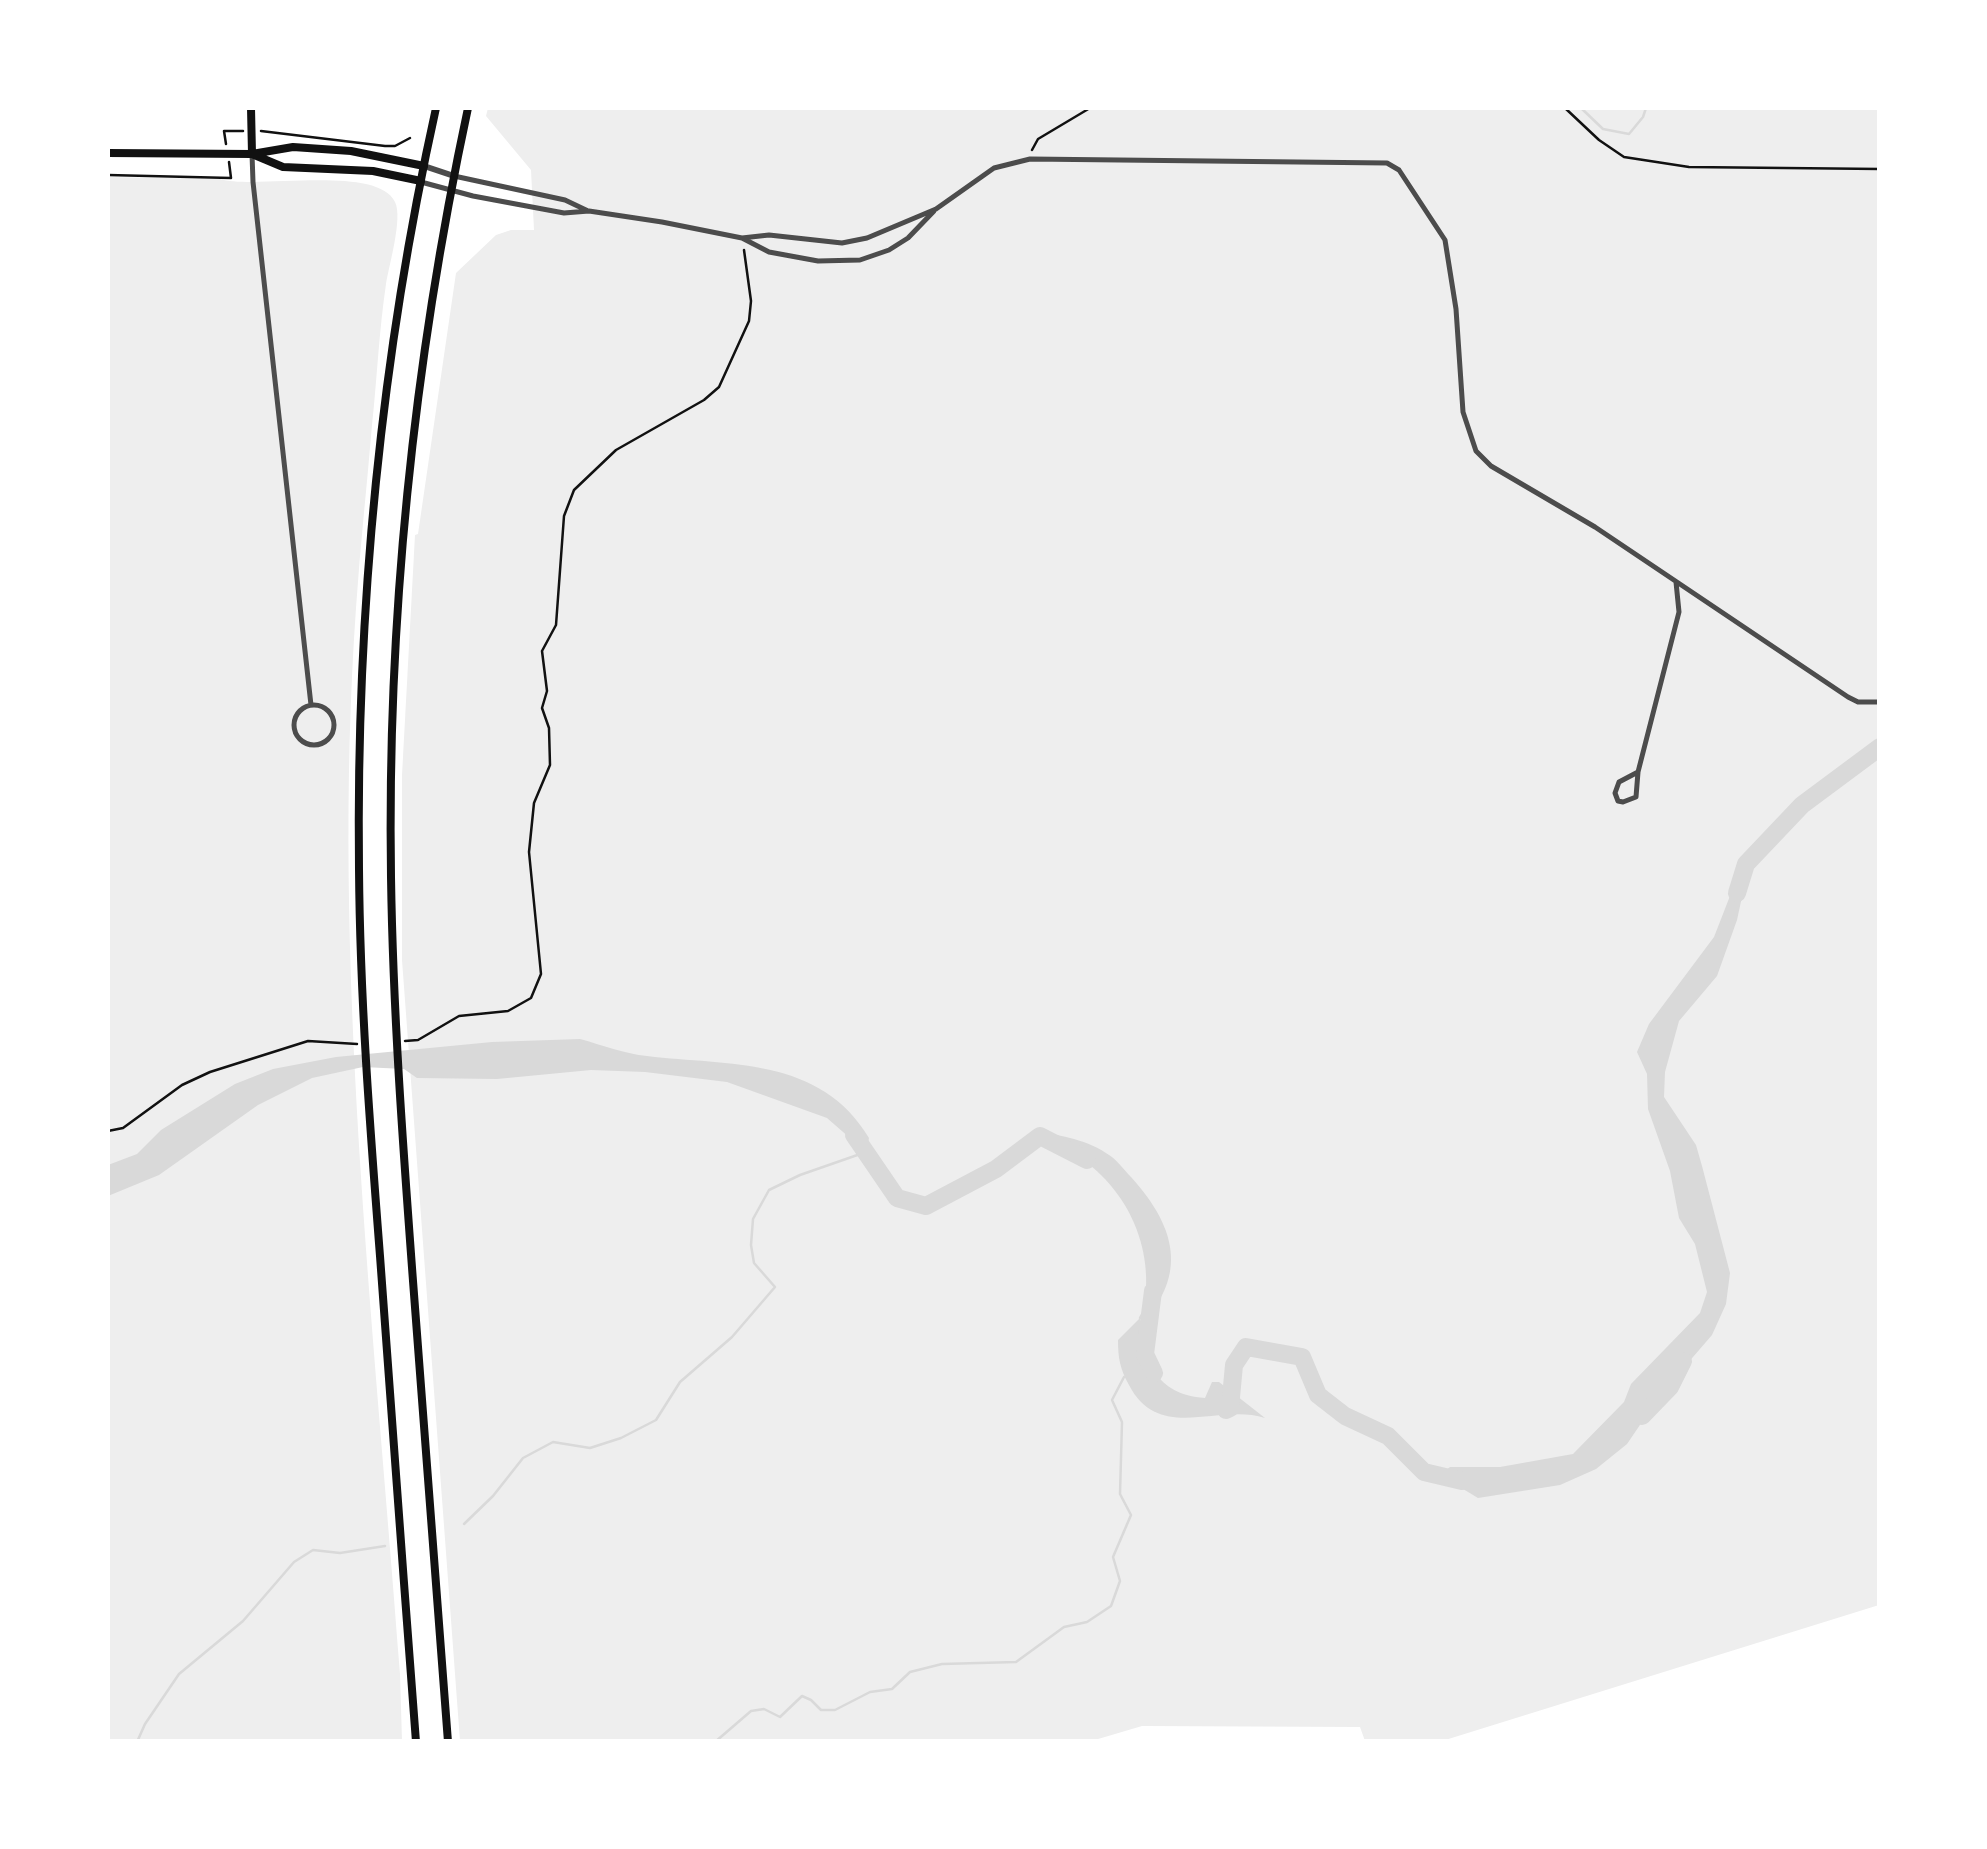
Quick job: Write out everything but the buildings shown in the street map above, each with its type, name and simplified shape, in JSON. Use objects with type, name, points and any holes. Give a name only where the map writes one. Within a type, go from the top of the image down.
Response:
[{"type":"main road","points":[[251,108],[252,154]]},
{"type":"main road","points":[[416,1742],[363,1012],[359,809],[367,601],[387,396],[436,108]]},
{"type":"main road","points":[[448,1742],[401,1117],[390,875],[397,617],[419,393],[468,108]]},
{"type":"main road","points":[[108,153],[252,154],[282,147],[385,156],[424,166]]},
{"type":"main road","points":[[252,154],[283,167],[357,169],[421,182]]},
{"type":"street","points":[[252,154],[311,705]]},
{"type":"street","points":[[421,182],[564,213],[589,211],[742,238],[769,235],[842,243],[901,226],[936,209],[994,168],[1030,159],[1386,163],[1399,170],[1445,240],[1454,295],[1462,412],[1476,451],[1490,466],[1595,528],[1848,697],[1858,702],[1880,702]]},
{"type":"street","points":[[424,166],[565,200],[589,211]]},
{"type":"street","points":[[742,238],[768,252],[818,261],[860,260],[890,250],[908,238],[936,209]]},
{"type":"street","points":[[1638,772],[1619,782],[1614,793],[1618,800],[1636,797],[1638,772],[1680,612],[1676,582]]},
{"type":"street","points":[[311,705],[324,708],[333,723],[327,740],[315,744],[302,741],[294,723],[299,711],[311,705]]},
{"type":"path","points":[[1030,159],[1038,139],[1090,108]]},
{"type":"path","points":[[1564,108],[1624,157],[1689,167],[1880,169]]},
{"type":"path","points":[[273,131],[278,136],[333,138],[385,146],[395,146],[410,138]]},
{"type":"path","points":[[108,175],[231,176]]},
{"type":"path","points":[[399,1041],[418,1040],[459,1016],[508,1011],[530,998],[541,974],[529,852],[534,803],[550,766],[550,728],[542,708],[547,691],[542,651],[556,624],[564,516],[574,490],[616,450],[704,400],[718,387],[749,321],[751,300],[742,238]]},
{"type":"path","points":[[108,1131],[123,1128],[182,1086],[210,1072],[308,1041],[361,1044]]},
{"type":"shaded area","points":[[488,108],[1879,108],[1879,1605],[1442,1741],[1365,1741],[1360,1727],[1142,1726],[1088,1742],[460,1741],[402,960],[402,775],[415,535],[456,273],[496,235],[511,230],[534,230],[531,170],[486,116]]},
{"type":"shaded area","points":[[108,177],[341,181],[384,191],[397,209],[382,319],[358,585],[350,741],[349,875],[359,1142],[402,1741],[108,1742]]},
{"type":"shaded area","points":[[1744,872],[1737,920],[1717,976],[1679,1021],[1665,1072],[1664,1097],[1696,1145],[1702,1166],[1730,1273],[1726,1304],[1712,1335],[1661,1394],[1627,1444],[1596,1469],[1560,1485],[1478,1498],[1440,1475],[1450,1467],[1500,1467],[1573,1454],[1624,1402],[1631,1384],[1700,1313],[1707,1292],[1695,1244],[1679,1218],[1670,1171],[1648,1109],[1647,1074],[1637,1052],[1649,1024],[1714,937],[1737,878]]},
{"type":"shaded area","points":[[580,1039],[639,1055],[740,1065],[799,1079],[825,1092],[849,1111],[869,1138],[866,1152],[827,1118],[727,1082],[591,1070],[497,1079],[417,1078],[404,1069],[363,1067],[312,1078],[258,1105],[159,1175],[108,1196],[108,1165],[137,1154],[161,1130],[235,1084],[273,1069],[336,1057],[492,1042]]},
{"type":"shaded area","points":[[1036,1132],[1074,1139],[1109,1155],[1155,1209],[1164,1226],[1171,1260],[1162,1296],[1150,1314],[1143,1313],[1146,1289],[1141,1241],[1121,1198],[1088,1164],[1063,1148],[1030,1137]]},
{"type":"shaded area","points":[[1140,1318],[1150,1362],[1164,1383],[1174,1390],[1205,1398],[1212,1382],[1219,1382],[1265,1418],[1173,1417],[1156,1413],[1142,1402],[1123,1374],[1118,1346],[1118,1340]]},
{"type":"waterway","points":[[1581,108],[1603,129],[1629,134],[1646,108]]},
{"type":"waterway","points":[[1737,893],[1746,864],[1802,805],[1880,747]]},
{"type":"waterway","points":[[854,1135],[897,1198],[926,1206],[996,1169],[1040,1136],[1087,1160]]},
{"type":"waterway","points":[[464,1524],[523,1458],[553,1442],[590,1448],[656,1420],[680,1382],[732,1337],[775,1287],[754,1263],[751,1245],[753,1219],[769,1190],[866,1152]]},
{"type":"waterway","points":[[1153,1291],[1145,1354],[1154,1373]]},
{"type":"waterway","points":[[1140,1318],[1143,1313]]},
{"type":"waterway","points":[[1226,1410],[1230,1408],[1234,1365],[1246,1347],[1302,1357],[1318,1395],[1345,1416],[1388,1436],[1424,1472],[1462,1481]]},
{"type":"waterway","points":[[1642,1416],[1670,1387],[1683,1361]]},
{"type":"waterway","points":[[715,1742],[751,1711],[764,1709],[780,1717],[802,1696],[821,1710],[835,1710],[870,1692],[892,1689],[910,1672],[942,1664],[1016,1662],[1064,1627],[1087,1622],[1111,1606],[1120,1581],[1113,1557],[1131,1515],[1120,1494],[1122,1422],[1112,1400],[1124,1377]]},
{"type":"waterway","points":[[137,1742],[179,1674],[243,1621],[294,1562],[313,1550],[340,1553],[385,1546]]}]
